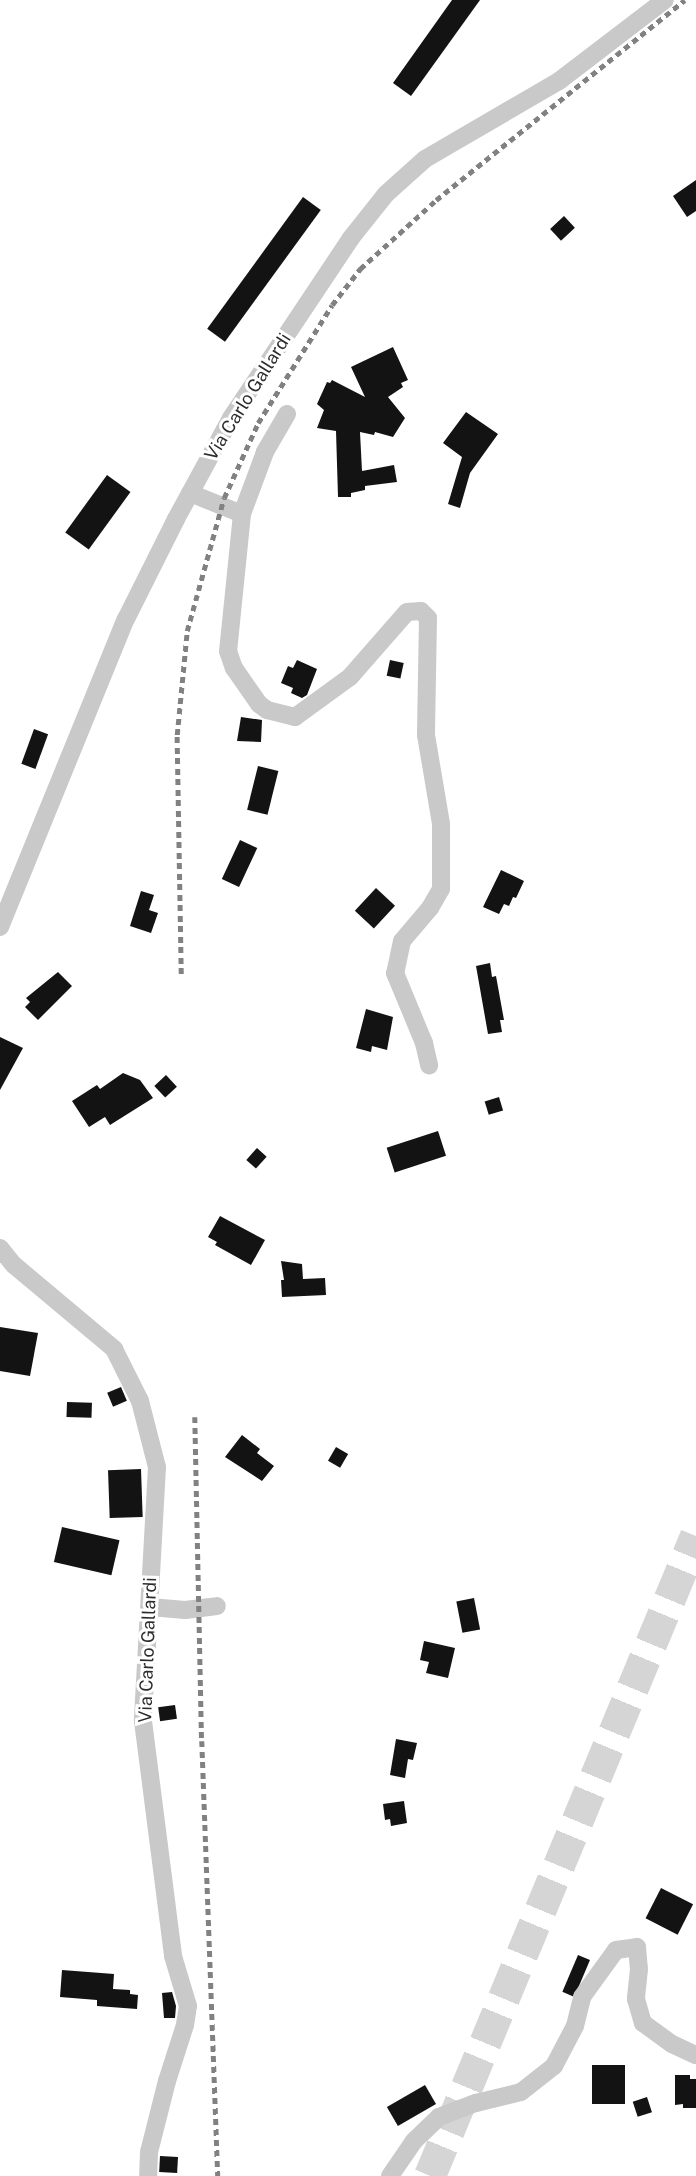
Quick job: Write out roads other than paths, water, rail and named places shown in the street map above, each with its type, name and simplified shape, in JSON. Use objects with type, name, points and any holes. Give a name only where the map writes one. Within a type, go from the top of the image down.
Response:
[{"type":"street","name":"Via Carlo Gallardi","points":[[0,927],[126,620],[190,493],[231,418],[351,238],[387,194],[425,159],[559,81],[665,0]]},
{"type":"street","points":[[287,414],[265,452],[242,514],[228,651],[247,688],[267,710],[286,716],[299,716],[350,676],[407,612],[421,611],[428,618],[426,735],[442,834],[441,889],[430,908],[402,941],[395,973],[424,1043],[429,1065]]},
{"type":"street","points":[[190,493],[242,514]]},
{"type":"street","name":"Via Carlo Gallardi","points":[[0,1248],[14,1265],[114,1349],[140,1401],[157,1467],[143,1720],[173,1956],[188,2006],[185,2025],[166,2081],[149,2152],[148,2176]]},
{"type":"street","points":[[150,1606],[184,1610],[217,1606]]},
{"type":"street","points":[[390,2176],[414,2141],[439,2117],[476,2103],[520,2092],[554,2066],[575,2026],[582,1997],[616,1950],[638,1947],[639,1969],[636,1999],[643,2023],[672,2044],[696,2055]]},
{"type":"tunnel","points":[[430,2176],[696,1536]]},
{"type":"railway","points":[[181,974],[177,735],[187,631],[224,498],[258,423],[332,305],[360,269],[436,200],[685,0]]},
{"type":"railway","points":[[195,1417],[202,1741],[218,2176]]}]
